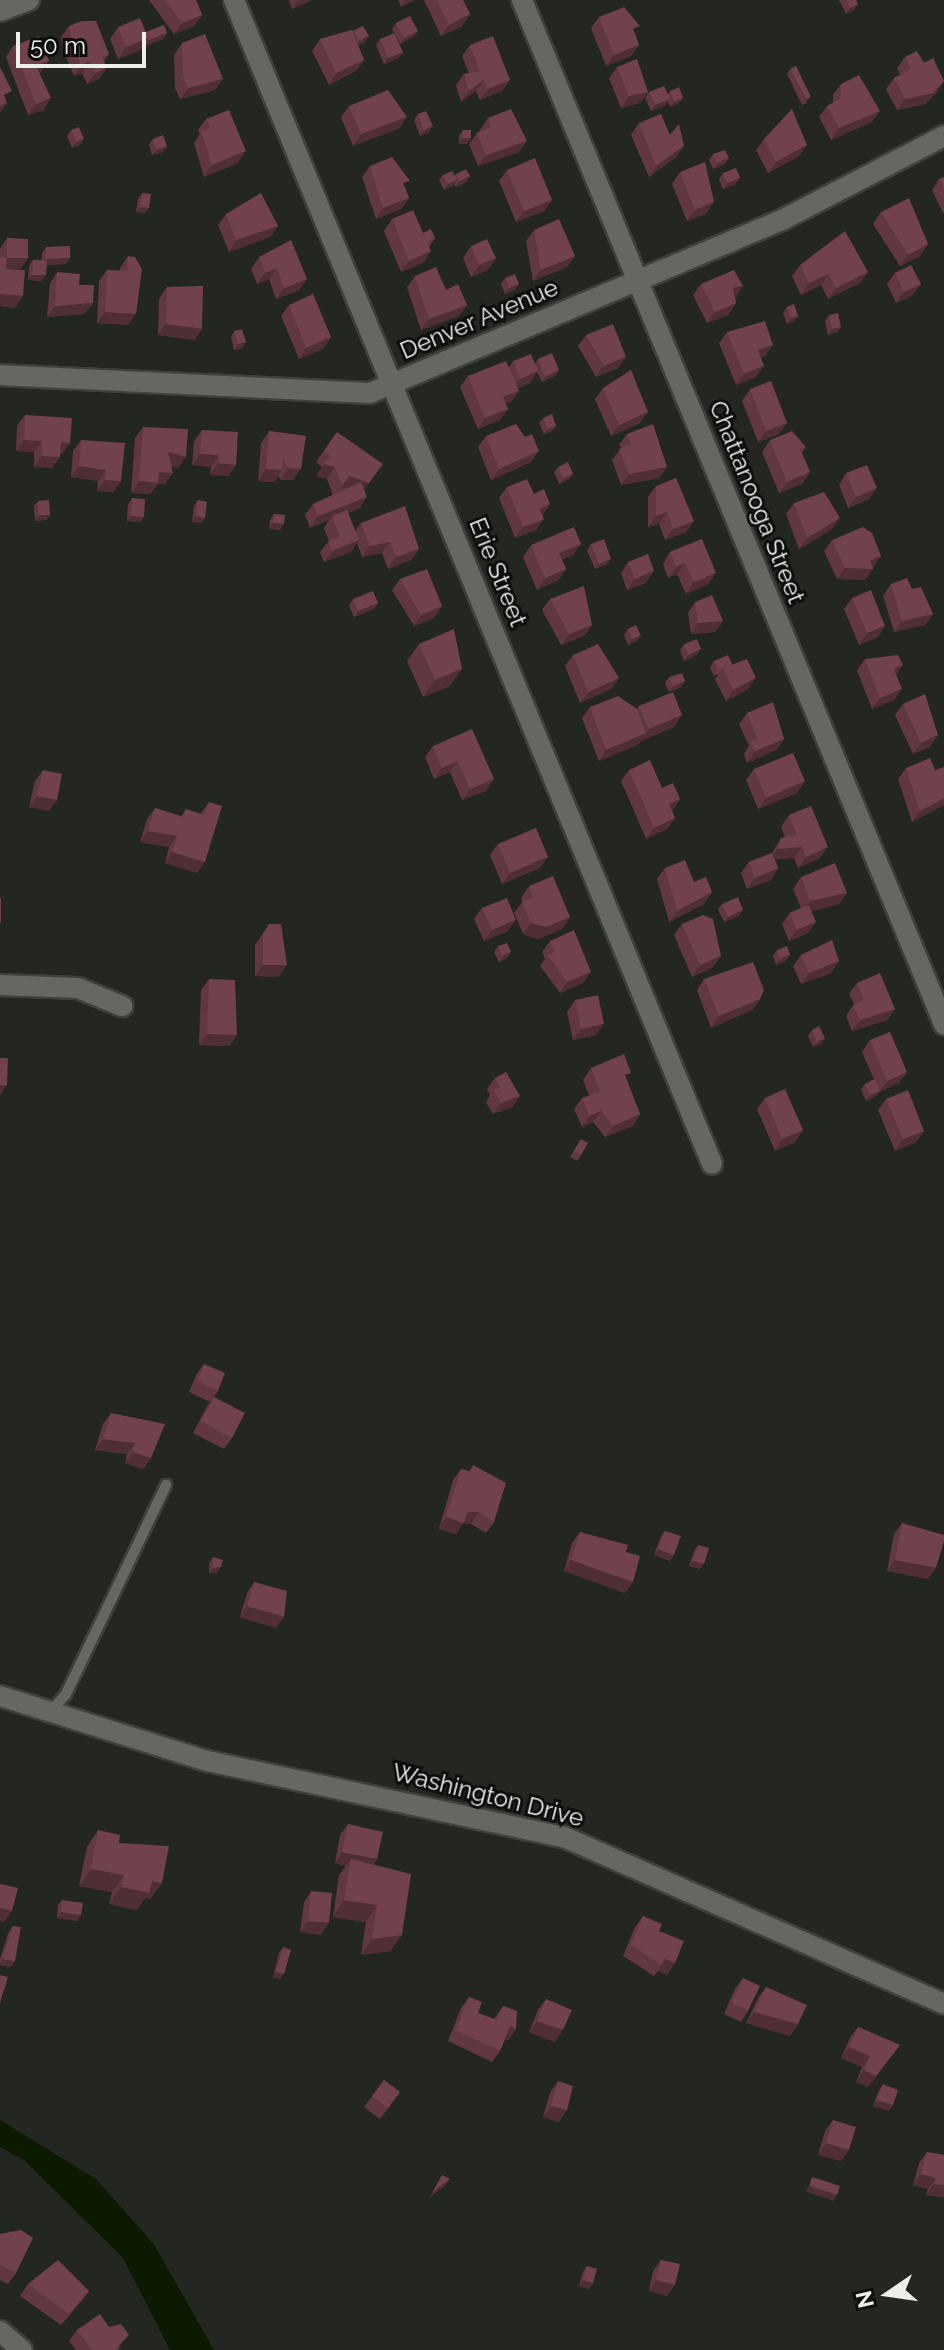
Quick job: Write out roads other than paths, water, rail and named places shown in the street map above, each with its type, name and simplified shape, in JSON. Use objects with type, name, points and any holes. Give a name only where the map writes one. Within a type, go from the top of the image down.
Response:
[{"type":"street","points":[[0,11],[29,0]]},
{"type":"street","name":"Erie Street","points":[[234,0],[712,1164]]},
{"type":"street","name":"Chattanooga Street","points":[[522,0],[944,1024]]},
{"type":"street","name":"Denver Avenue","points":[[0,375],[353,394],[393,384],[780,221],[944,136]]},
{"type":"street","points":[[0,985],[78,988],[122,1006]]},
{"type":"street","name":"Washington Drive","points":[[0,1696],[208,1761],[564,1837],[944,2004]]},
{"type":"street","points":[[0,2331],[22,2350]]},
{"type":"lane","points":[[49,1713],[66,1694],[166,1485]]}]
